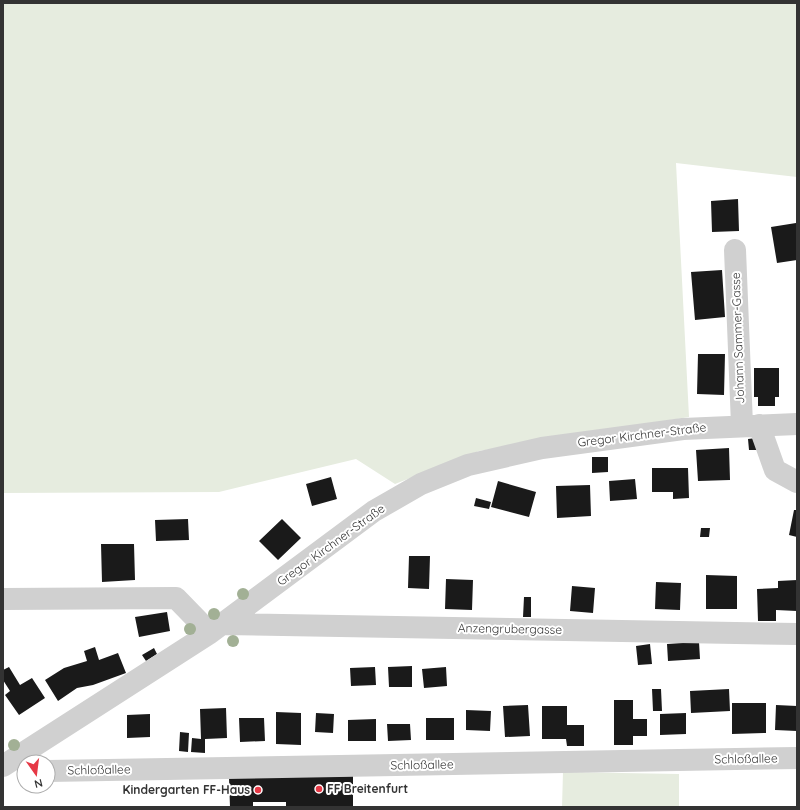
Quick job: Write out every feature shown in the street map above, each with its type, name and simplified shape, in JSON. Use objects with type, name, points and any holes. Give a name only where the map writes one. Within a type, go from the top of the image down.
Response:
[{"type":"street","name":"Johann Sammer-Gasse","points":[[735,250],[750,425],[775,470],[797,482]]},
{"type":"street","name":"Gregor Kirchner-Straße","points":[[3,766],[217,628],[374,511],[421,484],[468,465],[542,448],[683,429],[797,424]]},
{"type":"street","points":[[3,599],[176,598],[217,628]]},
{"type":"street","name":"Anzengrubergasse","points":[[217,628],[797,634]]},
{"type":"street","name":"Schloßallee","points":[[56,771],[797,758]]},
{"type":"street","points":[[3,772],[16,771]]},
{"type":"shaded area","points":[[3,3],[797,3],[797,177],[676,163],[689,417],[479,451],[395,484],[356,459],[219,492],[3,493]]},
{"type":"shaded area","points":[[563,772],[679,774],[679,807],[562,807]]},
{"type":"building","points":[[738,199],[739,231],[712,232],[711,201]]},
{"type":"building","points":[[796,223],[797,260],[777,263],[771,227]]},
{"type":"building","points":[[722,270],[725,317],[695,320],[691,272]]},
{"type":"building","points":[[698,354],[725,354],[724,395],[697,394]]},
{"type":"building","points":[[754,368],[779,368],[779,397],[775,397],[775,406],[758,406],[758,397],[754,397]]},
{"type":"building","points":[[756,438],[757,450],[749,450],[748,439]]},
{"type":"building","points":[[729,448],[730,480],[698,481],[696,450]]},
{"type":"building","points":[[592,457],[608,457],[608,472],[592,473]]},
{"type":"building","points":[[652,468],[688,468],[689,498],[673,499],[673,492],[652,492]]},
{"type":"building","points":[[331,477],[337,499],[312,506],[306,484]]},
{"type":"building","points":[[635,479],[637,499],[610,501],[609,481]]},
{"type":"building","points":[[498,481],[536,492],[529,517],[491,507]]},
{"type":"building","points":[[590,485],[591,516],[557,518],[556,486]]},
{"type":"building","points":[[476,498],[491,502],[489,509],[474,506]]},
{"type":"building","points":[[794,510],[797,510],[797,537],[789,535]]},
{"type":"building","points":[[188,519],[189,540],[156,541],[155,520]]},
{"type":"building","points":[[282,519],[301,538],[278,560],[259,541]]},
{"type":"building","points":[[701,528],[710,528],[709,537],[700,537]]},
{"type":"building","points":[[101,544],[134,544],[135,580],[102,582]]},
{"type":"building","points":[[409,556],[430,556],[429,589],[408,588]]},
{"type":"building","points":[[706,575],[737,576],[737,609],[706,609]]},
{"type":"building","points":[[446,579],[473,580],[472,610],[445,609]]},
{"type":"building","points":[[797,580],[797,611],[776,610],[776,621],[758,621],[757,589],[778,588],[778,581]]},
{"type":"building","points":[[656,582],[681,583],[680,610],[655,609]]},
{"type":"building","points":[[572,586],[595,588],[593,613],[570,611]]},
{"type":"building","points":[[524,597],[531,597],[531,617],[523,617]]},
{"type":"building","points":[[167,612],[170,631],[139,637],[135,617]]},
{"type":"building","points":[[699,642],[700,659],[668,661],[667,644]]},
{"type":"building","points":[[650,644],[652,664],[638,665],[636,646]]},
{"type":"building","points":[[95,647],[99,660],[118,653],[126,673],[93,685],[77,688],[58,701],[45,680],[64,668],[87,661],[84,651]]},
{"type":"building","points":[[154,648],[157,654],[146,661],[142,655]]},
{"type":"building","points":[[412,666],[412,687],[389,687],[388,667]]},
{"type":"building","points":[[9,667],[20,685],[32,678],[45,698],[19,715],[5,695],[10,691],[3,680],[3,670]]},
{"type":"building","points":[[375,667],[376,685],[351,686],[350,668]]},
{"type":"building","points":[[446,667],[447,686],[424,688],[422,669]]},
{"type":"building","points":[[652,689],[661,689],[662,711],[653,711]]},
{"type":"building","points":[[729,689],[730,711],[691,713],[690,691]]},
{"type":"building","points":[[614,700],[633,700],[633,719],[647,719],[647,736],[633,736],[633,745],[614,745]]},
{"type":"building","points":[[732,703],[766,703],[766,733],[732,734]]},
{"type":"building","points":[[528,705],[530,736],[505,737],[503,706]]},
{"type":"building","points":[[776,705],[797,706],[797,731],[775,730]]},
{"type":"building","points":[[542,706],[567,706],[567,725],[584,725],[584,746],[567,746],[566,739],[542,739]]},
{"type":"building","points":[[226,708],[227,738],[205,739],[205,753],[191,752],[192,738],[201,739],[200,709]]},
{"type":"building","points":[[466,710],[491,711],[490,731],[466,730]]},
{"type":"building","points":[[276,712],[301,713],[301,745],[276,744]]},
{"type":"building","points":[[316,713],[334,714],[333,733],[315,732]]},
{"type":"building","points":[[686,713],[686,734],[660,735],[660,714]]},
{"type":"building","points":[[150,714],[150,737],[127,738],[127,715]]},
{"type":"building","points":[[239,718],[264,718],[265,741],[240,742]]},
{"type":"building","points":[[426,718],[454,718],[454,740],[426,740]]},
{"type":"building","points":[[376,719],[376,741],[348,741],[348,720]]},
{"type":"building","points":[[387,724],[410,724],[411,740],[388,741]]},
{"type":"building","points":[[180,732],[189,733],[188,752],[179,751]]},
{"type":"building","points":[[353,776],[353,807],[286,807],[286,802],[253,802],[253,807],[230,807],[229,778]]},
{"type":"place","name":"FF Breitenfurt","points":[[319,789]]},
{"type":"place","name":"Kindergarten FF-Haus","points":[[258,790]]}]
